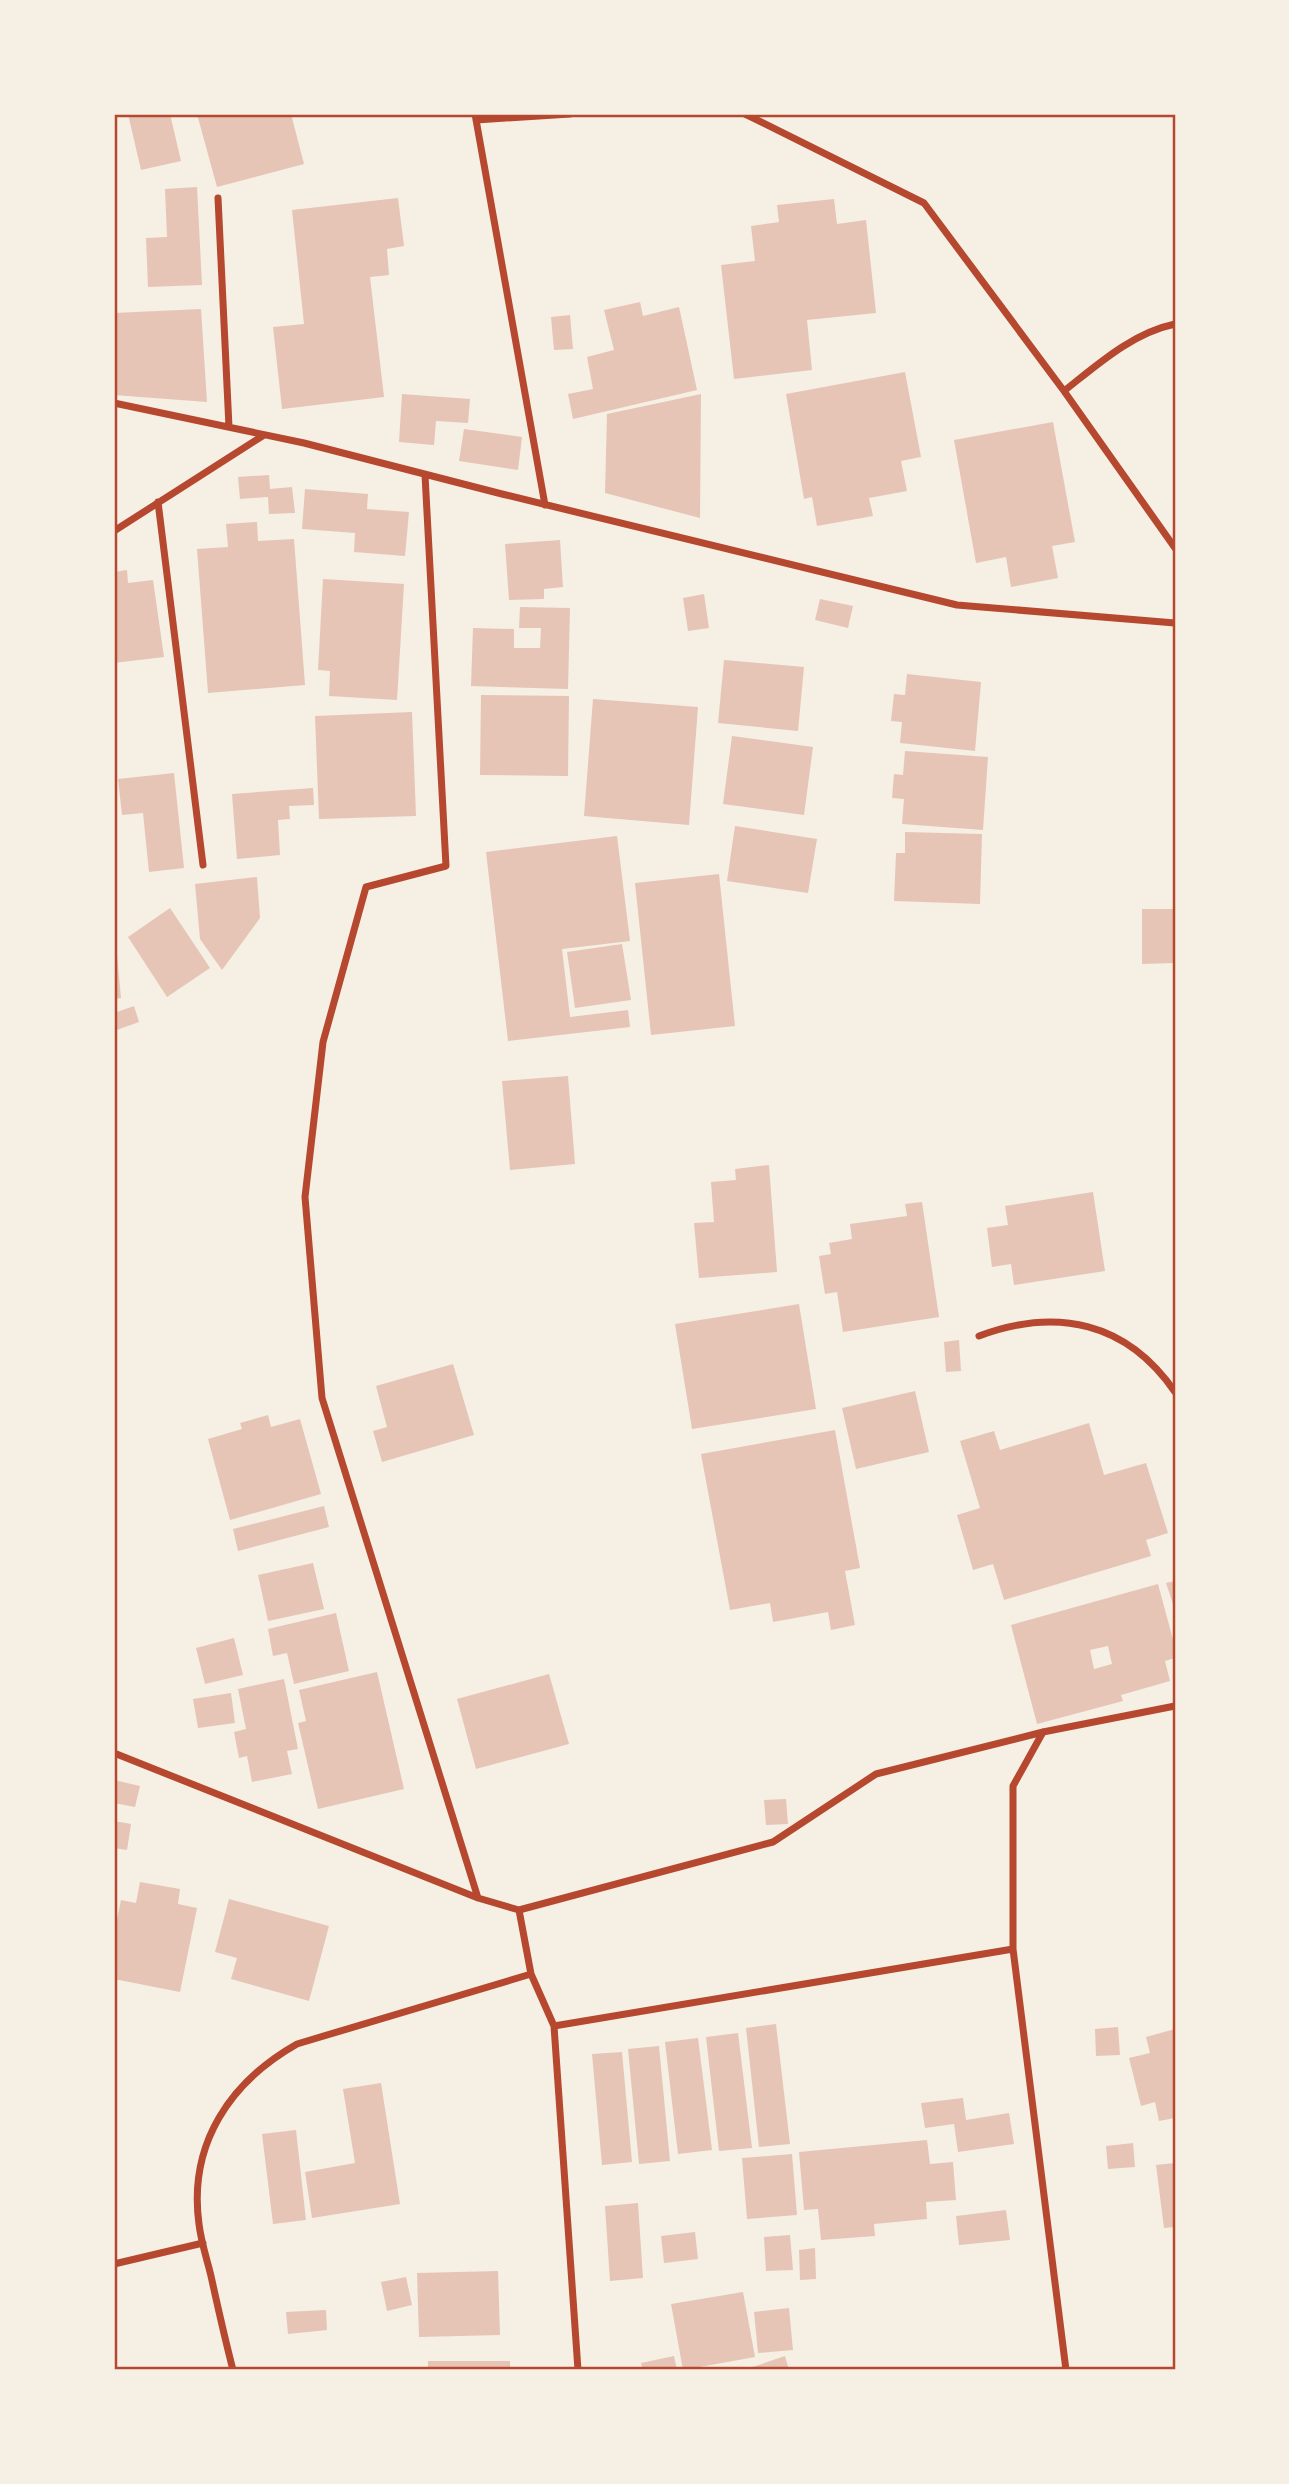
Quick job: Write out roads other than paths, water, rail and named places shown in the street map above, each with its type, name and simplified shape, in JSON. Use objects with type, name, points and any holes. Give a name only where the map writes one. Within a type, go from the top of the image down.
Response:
[{"type":"street","points":[[545,505],[476,117],[570,114]]},
{"type":"street","points":[[745,114],[924,204],[1064,391],[1175,548]]},
{"type":"street","points":[[218,198],[229,427]]},
{"type":"street","points":[[1064,391],[1112,353],[1158,327],[1175,324]]},
{"type":"street","points":[[114,403],[264,435],[957,605],[1175,623]]},
{"type":"street","points":[[114,531],[264,435]]},
{"type":"street","points":[[425,475],[446,866],[366,887],[323,1042],[305,1197],[321,1398],[478,1898]]},
{"type":"street","points":[[158,502],[203,865]]},
{"type":"street","points":[[979,1336],[1006,1325],[1034,1321],[1091,1327],[1118,1338],[1142,1354],[1163,1374],[1175,1392]]},
{"type":"street","points":[[114,1753],[478,1898],[519,1910],[773,1842],[876,1774],[1043,1732],[1175,1706]]},
{"type":"street","points":[[1043,1732],[1013,1786],[1013,1949],[1066,2370]]},
{"type":"street","points":[[519,1910],[531,1974],[554,2026],[578,2370]]},
{"type":"street","points":[[554,2026],[1013,1949]]},
{"type":"street","points":[[233,2370],[203,2243],[197,2200],[205,2150],[229,2101],[248,2078],[297,2044],[531,1974]]},
{"type":"street","points":[[114,2264],[203,2243]]}]
